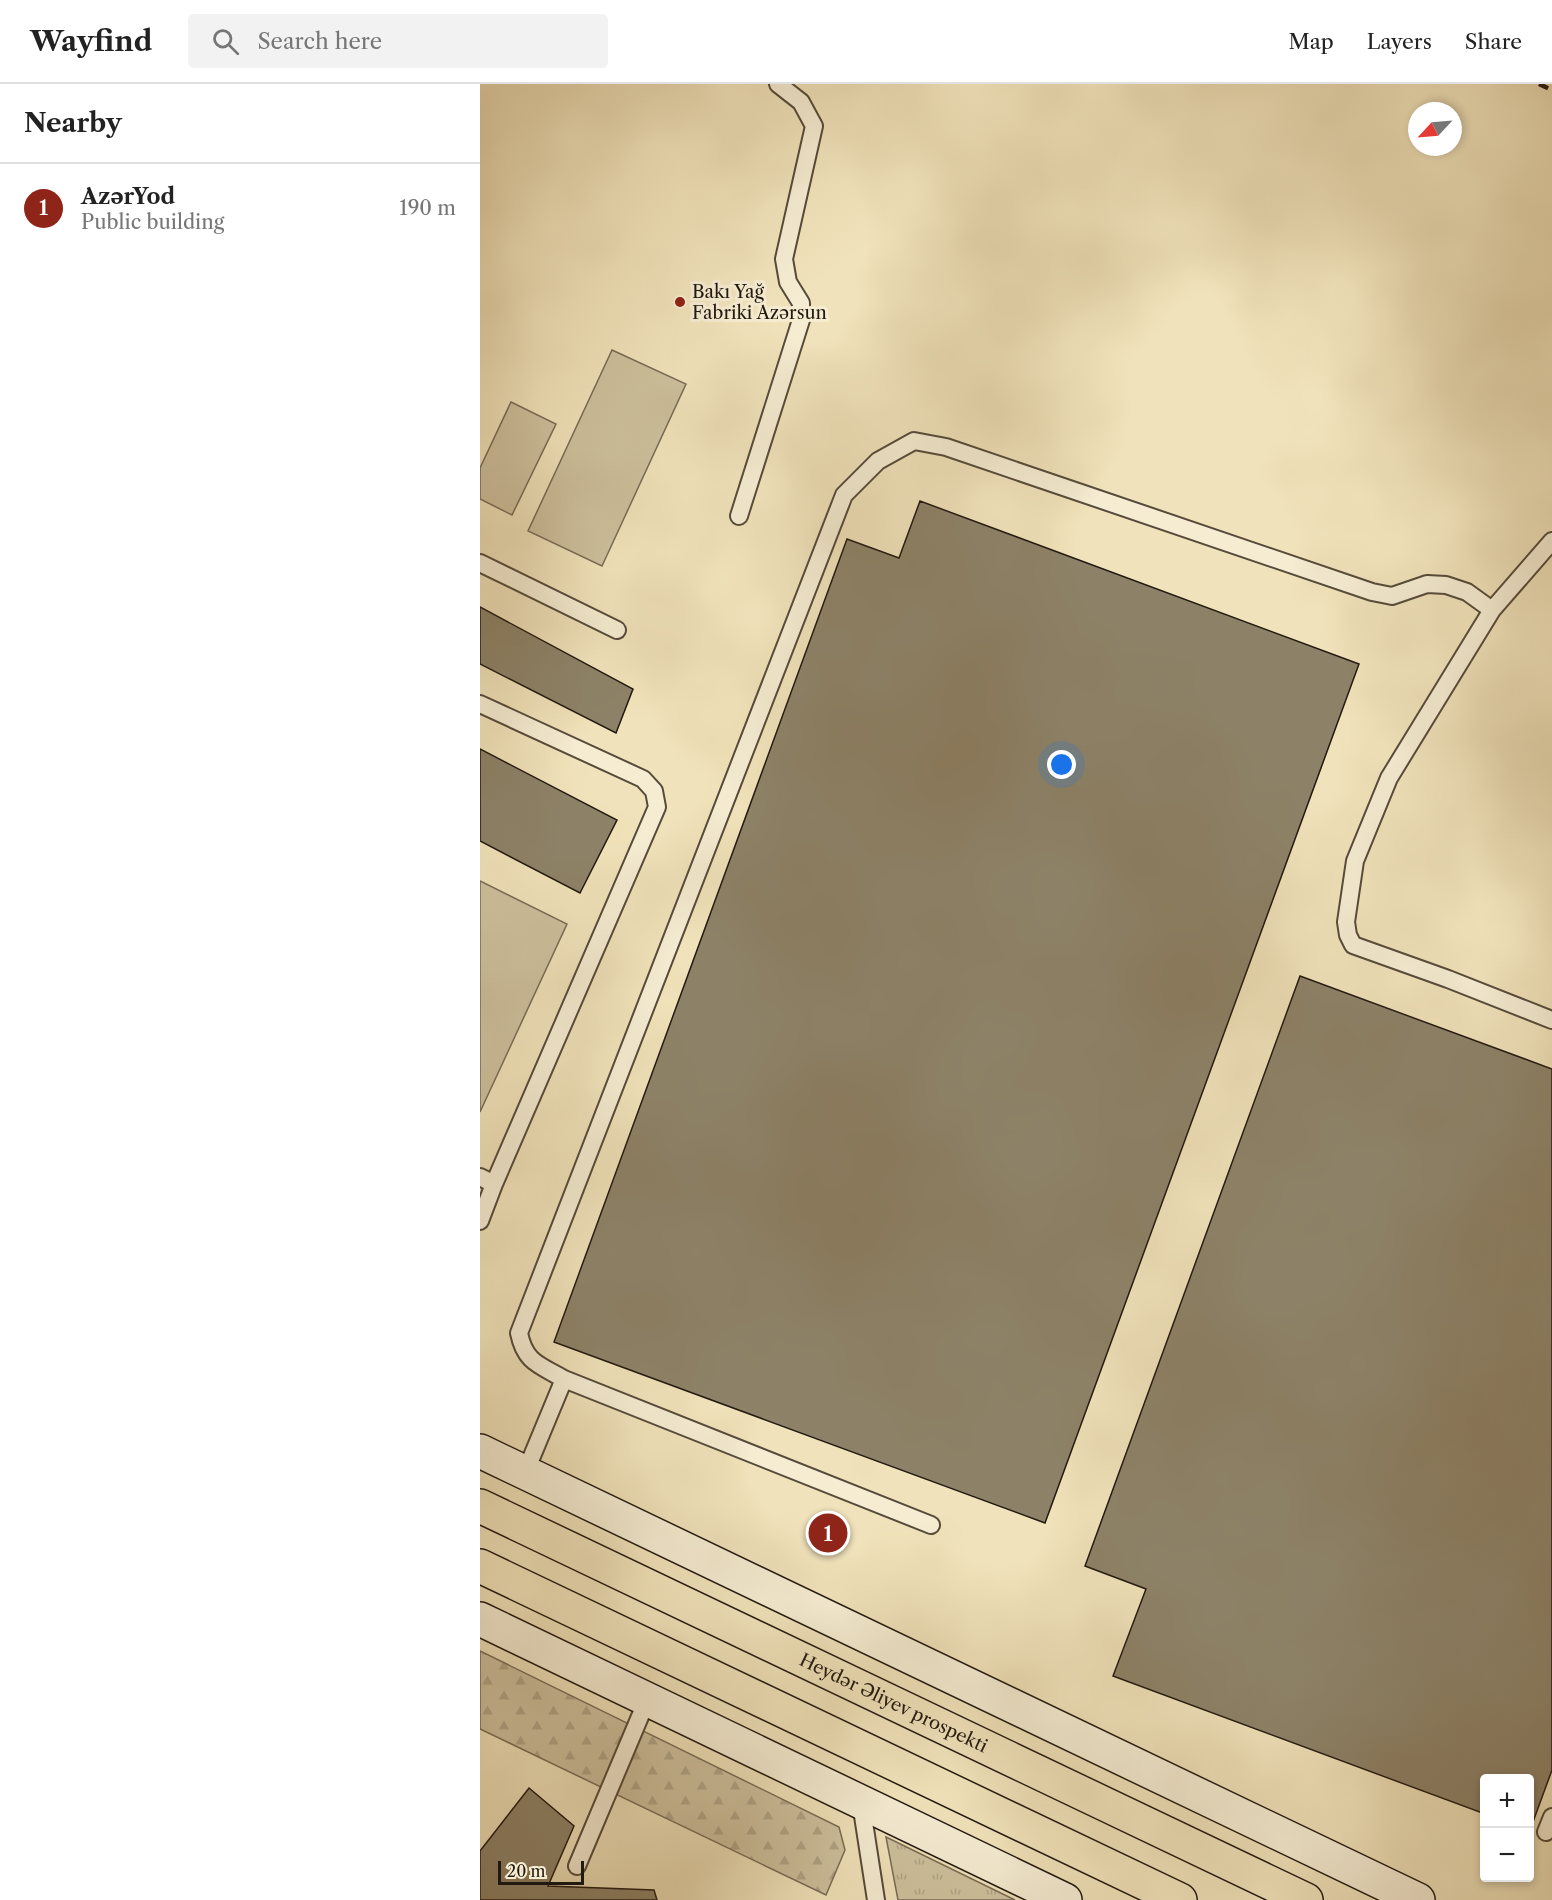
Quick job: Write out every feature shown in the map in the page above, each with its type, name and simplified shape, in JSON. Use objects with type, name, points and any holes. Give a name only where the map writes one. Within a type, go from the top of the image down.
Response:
[{"type":"highway","name":"Heydər Əliyev prospekti","points":[[480,1506],[1306,1900]]},
{"type":"highway","points":[[480,1566],[1180,1900]]},
{"type":"main road","points":[[480,1451],[1418,1900]]},
{"type":"main road","points":[[480,1619],[1060,1899]]},
{"type":"lane","points":[[740,516],[801,320],[801,303],[788,282],[784,259],[814,126],[801,102],[778,84]]},
{"type":"lane","points":[[931,1525],[564,1379],[528,1358],[521,1345],[519,1333],[844,495],[878,461],[914,441],[946,447],[1372,592],[1392,596],[1427,584],[1446,585],[1467,592],[1492,610]]},
{"type":"lane","points":[[1552,541],[1492,610],[1389,778],[1355,861],[1346,922],[1353,945],[1552,1020]]},
{"type":"lane","points":[[480,563],[617,630]]},
{"type":"lane","points":[[480,704],[643,779],[654,791],[657,807],[487,1181],[480,1221]]},
{"type":"lane","points":[[525,1473],[564,1379]]},
{"type":"lane","points":[[577,1866],[647,1700]]},
{"type":"lane","points":[[861,1803],[876,1900]]},
{"type":"green space","points":[[612,350],[686,384],[602,566],[528,531]]},
{"type":"green space","points":[[511,402],[556,424],[512,515],[480,499],[480,468]]},
{"type":"green space","points":[[480,881],[567,924],[480,1112]]},
{"type":"green space","points":[[480,1651],[839,1827],[845,1850],[826,1895],[480,1729]]},
{"type":"green space","points":[[886,1837],[1015,1900],[898,1900]]},
{"type":"building","points":[[920,501],[1359,664],[1045,1523],[554,1342],[847,539],[899,558]]},
{"type":"building","points":[[480,607],[633,689],[616,733],[480,664]]},
{"type":"building","points":[[480,749],[617,820],[580,893],[480,841]]},
{"type":"building","points":[[1300,976],[1552,1069],[1552,1770],[1534,1819],[1534,1774],[1480,1774],[1480,1812],[1113,1676],[1146,1589],[1085,1566]]},
{"type":"building","points":[[529,1788],[574,1826],[548,1886],[654,1890],[657,1900],[480,1900],[480,1851]]},
{"type":"railway","points":[[1539,84],[1552,90]]},
{"type":"place","name":"Bakı Yağ Fabriki Azərsun","points":[[680,302]]},
{"type":"place","name":"AzərYod","points":[[828,1533]]}]
